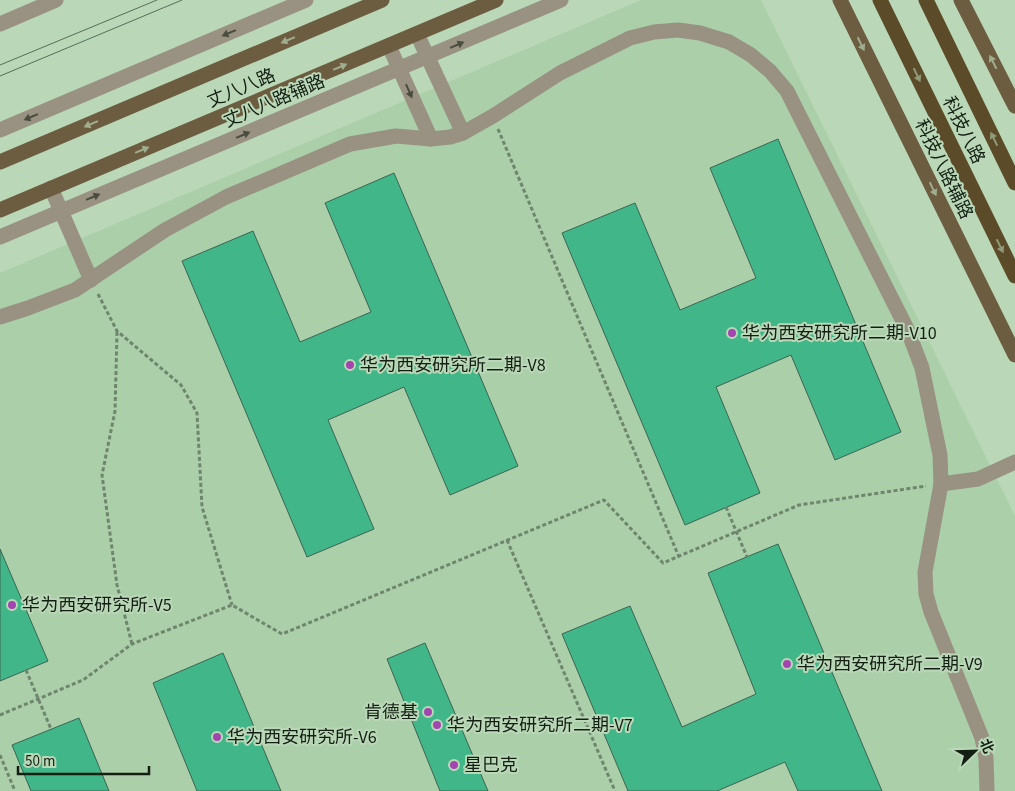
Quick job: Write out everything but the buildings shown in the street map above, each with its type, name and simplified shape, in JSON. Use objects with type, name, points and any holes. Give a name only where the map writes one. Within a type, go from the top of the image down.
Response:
[{"type":"highway","name":"科技八路","points":[[880,0],[1015,276]]},
{"type":"highway","name":"科技八路","points":[[926,0],[1015,183]]},
{"type":"main road","name":"丈八八路","points":[[0,162],[382,0]]},
{"type":"main road","name":"丈八八路","points":[[0,210],[496,0]]},
{"type":"main road","name":"科技八路辅路","points":[[840,0],[1015,355]]},
{"type":"main road","points":[[962,0],[1015,106]]},
{"type":"street","points":[[0,24],[56,0]]},
{"type":"street","points":[[0,130],[306,0]]},
{"type":"street","name":"丈八八路辅路","points":[[0,237],[562,0]]},
{"type":"street","points":[[0,317],[75,290],[165,230],[226,197],[350,144],[396,136],[431,139],[450,137],[463,133],[560,73],[630,38],[654,32],[678,30],[700,33],[729,42],[751,55],[787,91],[908,331],[922,368],[940,455],[941,484],[925,572],[926,594],[982,738],[986,758],[987,791]]},
{"type":"street","points":[[417,34],[463,133]]},
{"type":"street","points":[[390,46],[431,139]]},
{"type":"street","points":[[51,188],[91,280]]},
{"type":"street","points":[[941,484],[978,479],[1015,462]]},
{"type":"path","points":[[493,116],[679,556]]},
{"type":"path","points":[[91,280],[117,331],[181,385],[197,413],[202,507],[232,605],[282,634],[604,500],[663,563],[799,505],[941,484]]},
{"type":"path","points":[[117,331],[115,411],[102,475],[117,584],[132,644]]},
{"type":"path","points":[[726,507],[747,556]]},
{"type":"path","points":[[507,540],[615,791]]},
{"type":"path","points":[[0,715],[84,680],[132,644],[232,605]]},
{"type":"path","points":[[26,670],[51,730]]},
{"type":"path","points":[[0,755],[15,791]]},
{"type":"shaded area","points":[[641,0],[761,0],[1015,516],[1015,791],[0,791],[0,273]]},
{"type":"tram line","points":[[0,65],[157,0]]},
{"type":"tram line","points":[[0,76],[182,0]]},
{"type":"place","name":"华为西安研究所二期-V10","points":[[732,333]]},
{"type":"place","name":"华为西安研究所二期-V8","points":[[350,365]]},
{"type":"place","name":"华为西安研究所-V5","points":[[12,605]]},
{"type":"place","name":"华为西安研究所二期-V9","points":[[787,664]]},
{"type":"place","name":"肯德基","points":[[428,712]]},
{"type":"place","name":"华为西安研究所二期-V7","points":[[437,725]]},
{"type":"place","name":"华为西安研究所-V6","points":[[217,737]]},
{"type":"place","name":"星巴克","points":[[454,765]]}]
